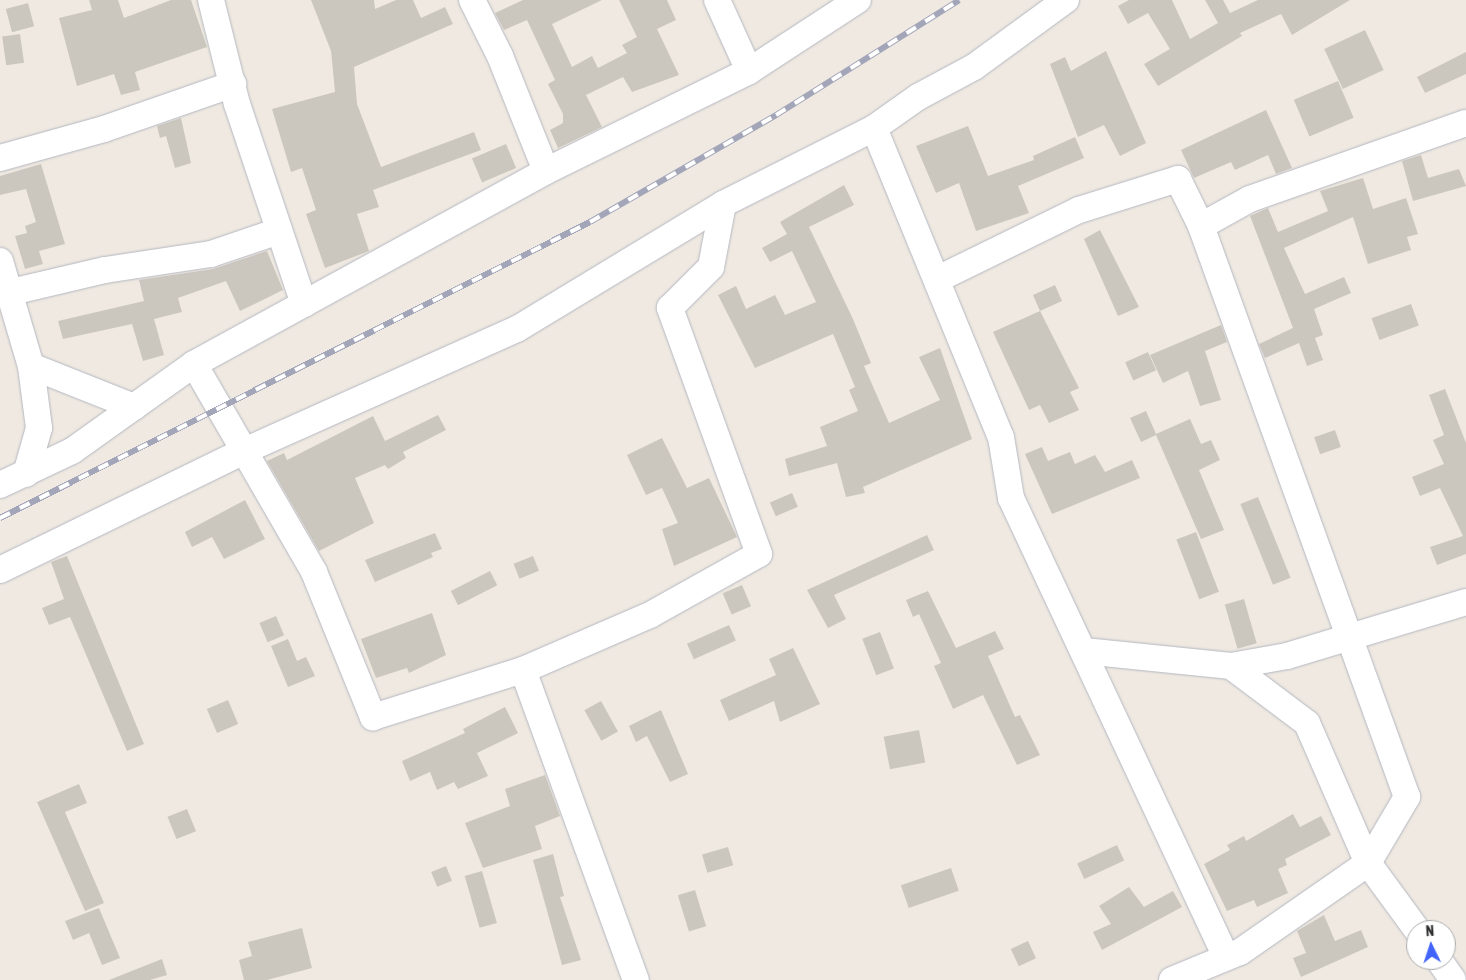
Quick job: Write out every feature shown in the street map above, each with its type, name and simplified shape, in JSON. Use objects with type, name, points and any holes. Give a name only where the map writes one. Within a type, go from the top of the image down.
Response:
[{"type":"street","points":[[211,0],[233,84],[304,304]]},
{"type":"street","points":[[472,0],[500,56],[546,171]]},
{"type":"street","points":[[717,0],[749,71]]},
{"type":"street","points":[[0,485],[72,451],[194,364],[546,171],[749,71],[858,0]]},
{"type":"street","points":[[0,570],[244,451],[517,329],[723,204],[874,128],[918,97],[974,67],[1066,0]]},
{"type":"street","points":[[0,158],[122,124],[233,84]]},
{"type":"street","points":[[1201,226],[1250,200],[1466,123]]},
{"type":"street","points":[[874,128],[938,279],[1001,437],[1011,498],[1226,958]]},
{"type":"street","points":[[938,279],[1079,210],[1178,179],[1201,226],[1351,634],[1406,798],[1368,863],[1226,958],[1172,980]]},
{"type":"street","points":[[194,364],[314,572],[373,717],[523,670],[650,615],[759,554],[670,308],[711,267],[723,204]]},
{"type":"street","points":[[26,474],[39,428],[31,366],[3,281],[105,270],[211,254],[280,231]]},
{"type":"street","points":[[31,366],[134,407]]},
{"type":"street","points":[[1084,651],[1231,666],[1287,656],[1351,634],[1466,602]]},
{"type":"street","points":[[1231,666],[1307,723],[1368,863],[1410,920]]},
{"type":"street","points":[[523,670],[636,980]]},
{"type":"building","points":[[89,0],[118,0],[124,18],[171,0],[191,0],[207,47],[135,72],[140,90],[121,95],[114,74],[77,86],[59,18],[92,10]]},
{"type":"building","points":[[311,0],[374,0],[375,9],[396,0],[413,0],[421,18],[445,7],[453,24],[354,67],[357,104],[381,167],[474,132],[481,150],[373,190],[379,207],[357,214],[369,251],[325,268],[306,214],[316,210],[302,168],[291,172],[272,109],[335,92],[331,51]]},
{"type":"building","points":[[523,0],[602,0],[552,24],[572,67],[592,56],[598,68],[627,53],[622,45],[637,37],[619,0],[667,0],[676,20],[657,29],[679,75],[632,92],[623,77],[586,95],[602,127],[558,148],[550,130],[563,123],[563,114],[548,84],[555,80],[527,20],[504,30],[495,13]]},
{"type":"building","points":[[1129,0],[1172,0],[1190,39],[1218,23],[1205,0],[1223,0],[1230,13],[1258,0],[1350,0],[1292,35],[1281,14],[1240,33],[1242,36],[1158,86],[1144,64],[1170,49],[1148,13],[1128,24],[1118,6]]},
{"type":"building","points":[[28,3],[34,26],[12,32],[6,9]]},
{"type":"building","points":[[1365,30],[1384,70],[1343,89],[1324,49]]},
{"type":"building","points":[[20,34],[24,63],[6,65],[2,37]]},
{"type":"building","points":[[1106,51],[1146,143],[1120,156],[1104,125],[1078,137],[1050,64],[1065,57],[1071,71]]},
{"type":"building","points":[[1466,52],[1466,74],[1425,93],[1417,77]]},
{"type":"building","points":[[1338,81],[1354,118],[1309,137],[1294,100]]},
{"type":"building","points":[[1266,110],[1292,168],[1276,174],[1268,155],[1235,170],[1231,162],[1194,178],[1181,150]]},
{"type":"building","points":[[181,118],[191,163],[175,168],[166,136],[160,138],[157,126]]},
{"type":"building","points":[[968,126],[988,176],[1034,160],[1033,156],[1075,137],[1084,158],[1018,186],[1029,213],[976,231],[959,183],[936,193],[916,146]]},
{"type":"building","points":[[506,144],[516,168],[482,182],[472,158]]},
{"type":"building","points":[[1421,155],[1428,178],[1459,169],[1466,186],[1413,201],[1402,161]]},
{"type":"building","points":[[41,164],[65,244],[39,251],[43,264],[25,269],[15,236],[27,233],[25,226],[36,222],[26,189],[0,195],[0,176]]},
{"type":"building","points":[[1363,178],[1373,209],[1406,198],[1418,234],[1407,237],[1411,250],[1368,264],[1353,217],[1284,248],[1305,294],[1344,277],[1351,293],[1314,309],[1323,335],[1315,338],[1323,360],[1307,366],[1299,343],[1265,358],[1259,344],[1293,328],[1250,216],[1268,208],[1278,232],[1328,211],[1320,191]]},
{"type":"building","points":[[844,185],[854,205],[809,227],[853,319],[871,363],[864,366],[889,423],[940,400],[919,357],[940,348],[972,439],[863,487],[865,493],[846,497],[837,463],[789,476],[785,459],[827,446],[820,427],[858,411],[849,390],[855,387],[833,334],[755,368],[718,295],[736,286],[746,309],[775,295],[785,315],[816,302],[792,251],[770,262],[762,248],[787,234],[780,222]]},
{"type":"building","points":[[1100,230],[1139,307],[1118,316],[1084,239]]},
{"type":"building","points":[[267,251],[283,290],[240,311],[226,281],[178,298],[182,312],[154,319],[164,355],[143,361],[132,324],[63,339],[58,321],[144,301],[139,280],[213,269]]},
{"type":"building","points":[[1055,285],[1062,301],[1040,311],[1033,295]]},
{"type":"building","points":[[1411,304],[1419,326],[1379,340],[1372,318]]},
{"type":"building","points":[[1040,311],[1079,388],[1070,392],[1079,410],[1049,423],[1040,405],[1029,410],[993,332]]},
{"type":"building","points":[[1221,325],[1227,342],[1205,351],[1221,400],[1200,406],[1188,371],[1163,383],[1150,355]]},
{"type":"building","points":[[1148,352],[1156,370],[1133,380],[1125,362]]},
{"type":"building","points":[[1445,389],[1466,443],[1466,554],[1437,565],[1430,547],[1463,536],[1440,488],[1420,496],[1412,477],[1444,464],[1433,440],[1444,435],[1429,395]]},
{"type":"building","points":[[1146,411],[1156,434],[1190,419],[1201,444],[1211,440],[1220,460],[1199,470],[1224,530],[1201,539],[1156,435],[1141,442],[1130,418]]},
{"type":"building","points":[[438,415],[446,430],[403,452],[406,458],[388,469],[385,465],[355,478],[374,523],[319,551],[267,461],[284,453],[287,460],[373,416],[385,441]]},
{"type":"building","points":[[1335,430],[1341,447],[1320,454],[1314,437]]},
{"type":"building","points":[[662,438],[687,488],[709,478],[737,537],[674,566],[662,529],[678,523],[662,488],[646,495],[627,455]]},
{"type":"building","points":[[1042,447],[1048,461],[1070,452],[1075,464],[1095,455],[1105,472],[1132,460],[1140,478],[1052,514],[1025,454]]},
{"type":"building","points":[[792,493],[798,507],[776,516],[770,502]]},
{"type":"building","points":[[1258,497],[1291,578],[1273,585],[1240,504]]},
{"type":"building","points":[[245,500],[265,539],[224,559],[212,537],[192,547],[185,532]]},
{"type":"building","points":[[1196,532],[1219,592],[1199,599],[1176,540]]},
{"type":"building","points":[[435,533],[442,549],[431,553],[433,557],[375,582],[365,560]]},
{"type":"building","points":[[927,535],[934,550],[834,595],[846,619],[828,628],[807,590]]},
{"type":"building","points":[[67,556],[144,744],[127,751],[70,617],[49,625],[42,608],[64,599],[51,562]]},
{"type":"building","points":[[533,556],[539,571],[520,579],[514,564]]},
{"type":"building","points":[[490,571],[497,585],[458,605],[451,591]]},
{"type":"building","points":[[742,585],[751,606],[732,614],[723,593]]},
{"type":"building","points":[[928,591],[956,648],[995,631],[1004,649],[988,656],[1015,717],[1020,715],[1040,755],[1017,765],[983,695],[953,709],[934,666],[941,663],[919,614],[913,617],[906,600]]},
{"type":"building","points":[[1244,599],[1257,643],[1237,649],[1225,605]]},
{"type":"building","points":[[432,613],[446,655],[409,673],[407,668],[376,678],[361,639]]},
{"type":"building","points":[[276,616],[284,635],[268,642],[259,623]]},
{"type":"building","points":[[729,625],[736,641],[694,659],[687,644]]},
{"type":"building","points":[[880,632],[894,668],[876,675],[862,639]]},
{"type":"building","points":[[288,639],[297,661],[306,657],[315,676],[288,687],[271,646]]},
{"type":"building","points":[[793,648],[820,704],[780,722],[774,701],[729,721],[720,700],[776,675],[769,659]]},
{"type":"building","points":[[228,700],[238,724],[217,733],[207,709]]},
{"type":"building","points":[[601,701],[618,732],[601,741],[584,710]]},
{"type":"building","points":[[505,707],[518,733],[477,753],[488,776],[458,789],[454,782],[437,790],[430,772],[410,781],[402,761],[465,733],[463,729]]},
{"type":"building","points":[[661,710],[688,774],[670,782],[647,736],[636,742],[629,726]]},
{"type":"building","points":[[919,730],[925,762],[890,769],[884,737]]},
{"type":"building","points":[[545,775],[560,816],[535,826],[542,849],[483,868],[465,823],[510,806],[505,789]]},
{"type":"building","points":[[79,784],[87,803],[65,812],[104,903],[85,911],[37,802]]},
{"type":"building","points":[[187,809],[196,831],[177,839],[168,817]]},
{"type":"building","points":[[1293,814],[1300,827],[1321,816],[1331,835],[1285,859],[1287,865],[1278,869],[1288,893],[1257,907],[1254,900],[1227,911],[1204,864],[1230,850],[1227,845],[1244,836],[1246,841]]},
{"type":"building","points":[[1117,845],[1124,860],[1084,879],[1077,864]]},
{"type":"building","points":[[728,847],[733,865],[707,873],[702,854]]},
{"type":"building","points":[[553,854],[564,896],[560,897],[581,960],[562,965],[533,860]]},
{"type":"building","points":[[446,866],[452,881],[437,887],[431,872]]},
{"type":"building","points":[[951,868],[959,891],[909,908],[901,885]]},
{"type":"building","points":[[482,871],[497,923],[480,928],[465,876]]},
{"type":"building","points":[[1129,887],[1144,907],[1173,891],[1182,907],[1102,950],[1093,932],[1111,924],[1099,906]]},
{"type":"building","points":[[695,890],[706,926],[689,932],[678,895]]},
{"type":"building","points":[[99,908],[120,958],[102,965],[89,933],[73,940],[65,921]]},
{"type":"building","points":[[1324,915],[1335,941],[1361,930],[1368,947],[1301,977],[1293,958],[1306,953],[1297,931]]},
{"type":"building","points":[[302,928],[312,968],[267,980],[244,980],[239,960],[252,956],[248,942]]},
{"type":"building","points":[[1028,941],[1036,958],[1019,966],[1011,949]]},
{"type":"building","points":[[162,959],[167,975],[150,980],[109,980]]},
{"type":"railway","points":[[0,518],[590,222],[776,115],[959,0]]}]
